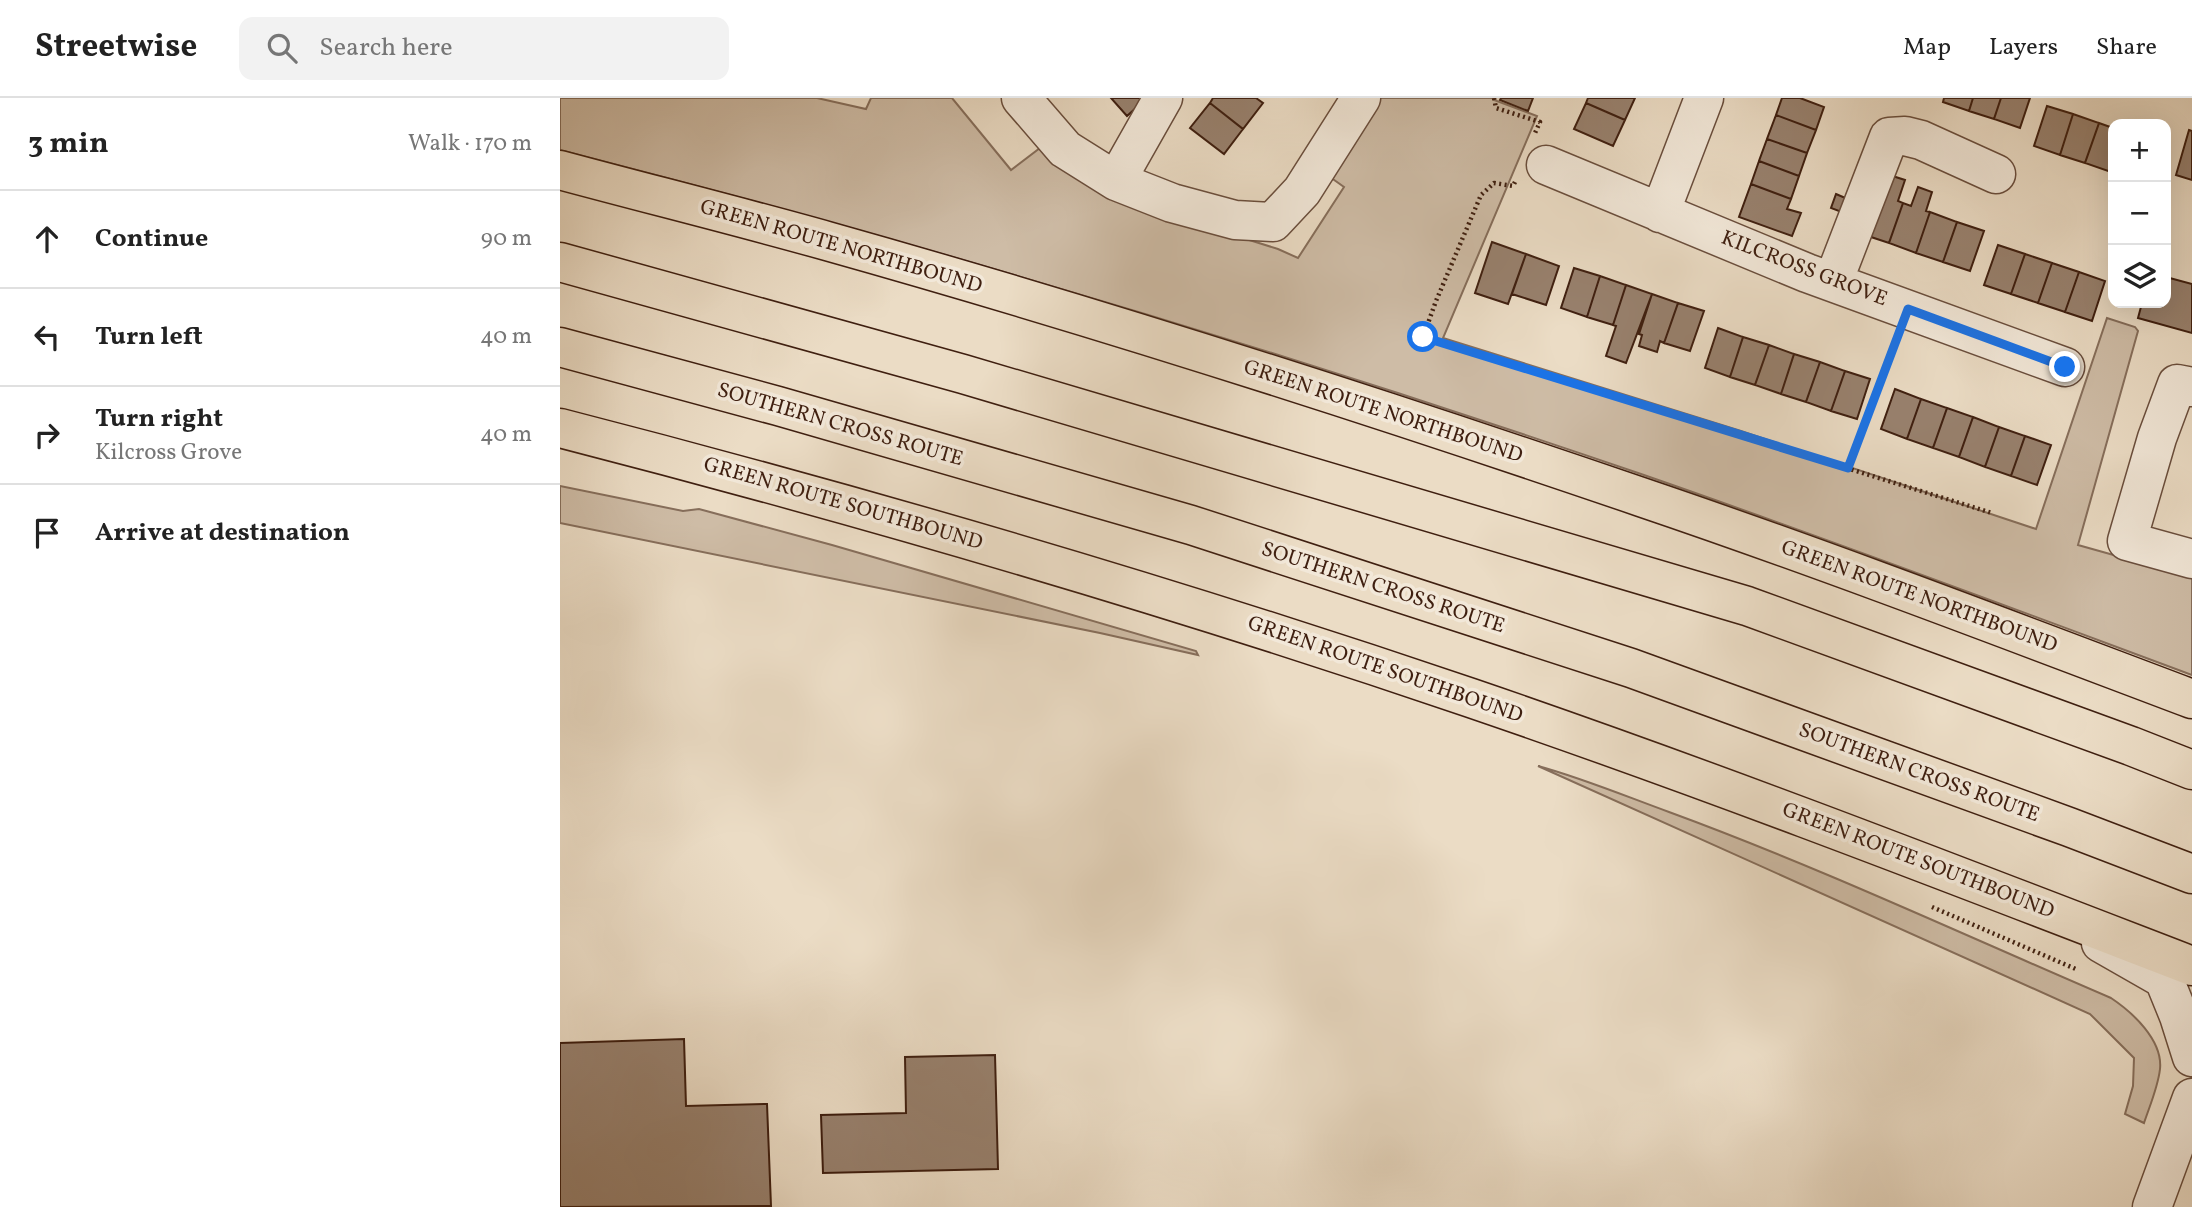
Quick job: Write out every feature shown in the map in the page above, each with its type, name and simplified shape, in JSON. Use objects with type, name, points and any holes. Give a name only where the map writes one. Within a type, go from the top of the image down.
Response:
[{"type":"main road","name":"GREEN ROUTE NORTHBOUND","points":[[560,170],[827,241],[1120,328],[1346,399],[1706,519],[1858,573],[2192,699]]},
{"type":"main road","points":[[560,262],[964,373],[1747,606],[2192,770]]},
{"type":"main road","name":"SOUTHERN CROSS ROUTE","points":[[560,347],[778,406],[1191,525],[1631,668],[2192,874]]},
{"type":"main road","name":"GREEN ROUTE SOUTHBOUND","points":[[560,428],[729,471],[1243,622],[1471,698],[1677,771],[2192,966]]},
{"type":"street","points":[[1021,98],[1065,149],[1116,181],[1172,203],[1235,220],[1273,222],[1302,191],[1361,98]]},
{"type":"street","points":[[1116,181],[1163,98]]},
{"type":"street","points":[[1660,213],[1704,98]]},
{"type":"street","points":[[1833,282],[1889,137],[1906,136],[1921,141],[1996,174]]},
{"type":"street","name":"KILCROSS GROVE","points":[[1536,161],[1833,282],[2065,367]]},
{"type":"street","points":[[2192,387],[2178,384],[2157,438],[2127,541],[2192,559]]},
{"type":"street","points":[[1959,876],[2107,946],[2164,979],[2192,1057]]},
{"type":"street","points":[[2152,1207],[2192,1098]]},
{"type":"path","points":[[1494,98],[1496,108],[1540,122],[1536,161],[1514,186],[1494,183],[1481,195],[1423,337],[1992,513]]},
{"type":"path","points":[[1848,468],[1908,309]]},
{"type":"path","points":[[1922,903],[2079,971]]},
{"type":"shaded area","points":[[560,98],[817,98],[866,109],[871,98],[952,98],[1011,170],[1040,148],[1129,202],[1278,249],[1298,258],[1344,187],[1330,177],[1379,98],[1495,98],[1494,100],[1537,116],[1443,338],[1741,431],[2036,529],[2107,318],[2135,327],[2138,331],[2078,545],[2192,577],[2192,675],[1710,498],[1373,385],[969,262],[560,150]]},
{"type":"shaded area","points":[[560,486],[683,511],[699,509],[1196,651],[1198,655],[560,523]]},
{"type":"shaded area","points":[[1538,766],[1781,855],[2111,998],[2144,1028],[2160,1058],[2157,1082],[2144,1123],[2125,1114],[2133,1086],[2134,1058],[2090,1014]]},
{"type":"building","points":[[1111,98],[1147,98],[1127,116]]},
{"type":"building","points":[[1213,98],[1256,98],[1263,103],[1243,129],[1210,103]]},
{"type":"building","points":[[1533,98],[1528,111],[1500,100]]},
{"type":"building","points":[[1588,98],[1635,98],[1625,120],[1586,103]]},
{"type":"building","points":[[1782,98],[1800,98],[1824,107],[1816,130],[1776,115]]},
{"type":"building","points":[[1944,98],[1973,98],[1969,111],[1943,102]]},
{"type":"building","points":[[1973,98],[2001,98],[1994,119],[1969,111]]},
{"type":"building","points":[[2001,98],[2030,98],[2020,128],[1994,119]]},
{"type":"building","points":[[1210,103],[1243,129],[1224,154],[1190,128]]},
{"type":"building","points":[[1586,103],[1625,120],[1613,146],[1574,129]]},
{"type":"building","points":[[2047,106],[2073,114],[2060,155],[2034,146]]},
{"type":"building","points":[[2073,114],[2099,123],[2085,163],[2060,155]]},
{"type":"building","points":[[1776,115],[1816,130],[1807,153],[1767,139]]},
{"type":"building","points":[[2099,123],[2108,126],[2108,171],[2085,163]]},
{"type":"building","points":[[2189,130],[2192,131],[2192,180],[2176,175]]},
{"type":"building","points":[[1767,139],[1807,153],[1799,176],[1759,161]]},
{"type":"building","points":[[1759,161],[1799,176],[1791,199],[1751,184]]},
{"type":"building","points":[[1883,173],[1905,180],[1898,201],[1903,203],[1889,243],[1862,234]]},
{"type":"building","points":[[1751,184],[1791,199],[1787,209],[1801,213],[1792,236],[1739,217]]},
{"type":"building","points":[[1918,187],[1932,192],[1926,211],[1930,212],[1916,253],[1889,243],[1903,203],[1911,206]]},
{"type":"building","points":[[1836,194],[1857,203],[1852,216],[1831,208]]},
{"type":"building","points":[[1930,212],[1957,222],[1943,262],[1916,253]]},
{"type":"building","points":[[1957,222],[1984,231],[1970,271],[1943,262]]},
{"type":"building","points":[[1492,242],[1526,254],[1508,304],[1475,293]]},
{"type":"building","points":[[1998,245],[2025,254],[2011,294],[1984,285]]},
{"type":"building","points":[[1526,254],[1559,266],[1546,305],[1512,294]]},
{"type":"building","points":[[2025,254],[2052,263],[2038,303],[2011,294]]},
{"type":"building","points":[[2052,263],[2079,272],[2065,312],[2038,303]]},
{"type":"building","points":[[1574,268],[1600,276],[1587,317],[1561,308]]},
{"type":"building","points":[[2079,272],[2105,281],[2092,321],[2065,312]]},
{"type":"building","points":[[1600,276],[1626,285],[1613,325],[1587,317]]},
{"type":"building","points":[[2171,278],[2192,284],[2192,333],[2138,318],[2141,308],[2171,308]]},
{"type":"building","points":[[1626,285],[1652,294],[1626,363],[1606,356]]},
{"type":"building","points":[[1652,294],[1678,303],[1664,343],[1660,341],[1657,352],[1639,346],[1642,335],[1639,334]]},
{"type":"building","points":[[1678,303],[1704,311],[1690,351],[1664,343]]},
{"type":"building","points":[[1718,328],[1743,337],[1730,377],[1705,368]]},
{"type":"building","points":[[1743,337],[1769,345],[1755,385],[1730,377]]},
{"type":"building","points":[[1769,345],[1794,354],[1781,394],[1755,385]]},
{"type":"building","points":[[1794,354],[1820,362],[1806,402],[1781,394]]},
{"type":"building","points":[[1820,362],[1845,371],[1831,411],[1806,402]]},
{"type":"building","points":[[1845,371],[1870,379],[1857,419],[1831,411]]},
{"type":"building","points":[[1895,389],[1921,399],[1907,439],[1881,429]]},
{"type":"building","points":[[1921,399],[1947,408],[1933,448],[1907,439]]},
{"type":"building","points":[[1947,408],[1973,417],[1959,457],[1933,448]]},
{"type":"building","points":[[1973,417],[1999,427],[1985,467],[1959,457]]},
{"type":"building","points":[[1999,427],[2025,436],[2011,476],[1985,467]]},
{"type":"building","points":[[2025,436],[2051,445],[2037,485],[2011,476]]},
{"type":"building","points":[[684,1039],[686,1106],[767,1104],[771,1206],[560,1207],[560,1043]]},
{"type":"building","points":[[995,1055],[998,1169],[823,1173],[821,1115],[906,1113],[905,1057]]},
{"type":"route","points":[[1423,337],[1848,468],[1908,309],[2065,367]]}]
